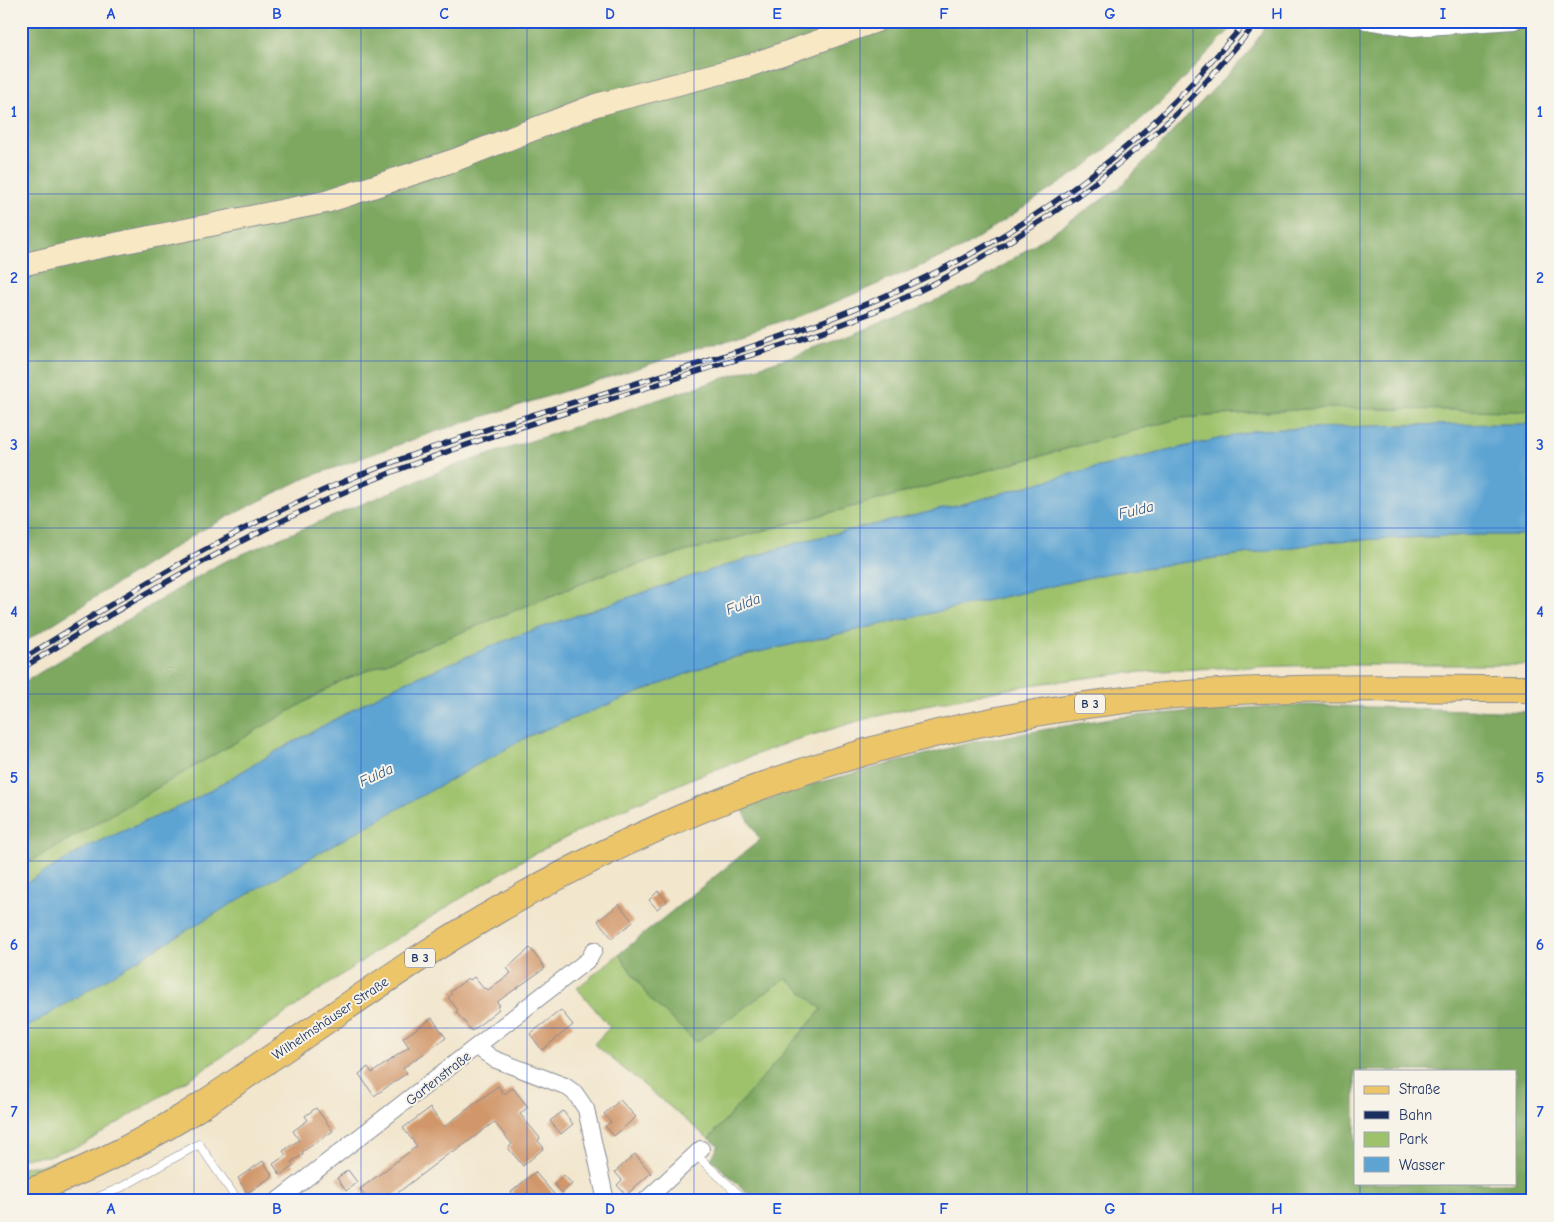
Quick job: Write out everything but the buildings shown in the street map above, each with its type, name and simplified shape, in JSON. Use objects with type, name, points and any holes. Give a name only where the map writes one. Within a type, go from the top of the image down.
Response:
[{"type":"main road","name":"Wilhelmshäuser Straße","points":[[21,1195],[63,1180],[158,1132],[490,914],[577,866],[664,824],[768,782],[856,754],[928,734],[1046,710],[1156,697],[1225,692],[1329,689],[1533,689]]},
{"type":"street","points":[[21,265],[85,250],[326,202],[455,160],[596,104],[748,66],[876,21]]},
{"type":"street","points":[[1366,21],[1413,28],[1514,21]]},
{"type":"street","name":"Gartenstraße","points":[[277,1201],[478,1047],[589,959],[594,950]]},
{"type":"street","points":[[478,1047],[494,1060],[566,1086],[576,1093],[586,1109],[606,1201]]},
{"type":"street","points":[[645,1201],[698,1152]]},
{"type":"lane","points":[[89,1201],[120,1188],[200,1144],[238,1201]]},
{"type":"lane","points":[[698,1152],[746,1201]]},
{"type":"green space","points":[[21,21],[1238,21],[1162,101],[1090,163],[961,249],[821,308],[434,432],[303,479],[200,531],[21,644]]},
{"type":"green space","points":[[1269,21],[1533,21],[1533,410],[1321,408],[1181,418],[610,572],[341,681],[21,867],[21,684],[221,563],[448,468],[832,343],[975,284],[1119,188],[1249,52]]},
{"type":"green space","points":[[1321,408],[1533,410],[1533,424],[1406,425],[1256,430],[1078,472],[960,505],[803,541],[677,581],[514,637],[396,686],[277,751],[192,801],[87,847],[21,886],[21,867],[341,681],[610,572],[1181,418]]},
{"type":"green space","points":[[1474,535],[1533,535],[1533,665],[1326,665],[1125,673],[1029,685],[915,707],[862,720],[792,741],[693,778],[619,811],[524,859],[375,952],[200,1072],[84,1144],[48,1156],[21,1158],[21,1031],[306,860],[531,735],[719,661],[1109,573],[1335,541]]},
{"type":"green space","points":[[1306,705],[1533,712],[1533,1201],[756,1201],[711,1159],[719,1145],[709,1139],[822,1009],[786,978],[696,1042],[649,998],[619,954],[760,840],[742,809],[798,788],[973,742],[1111,718],[1207,710]]},
{"type":"green space","points":[[619,954],[649,998],[696,1042],[786,977],[822,1009],[709,1139],[594,1044],[610,1027],[577,988]]},
{"type":"green space","points":[[53,1161],[57,1171],[21,1184],[21,1167],[44,1165]]},
{"type":"water","name":"Fulda","points":[[1533,424],[1533,535],[1474,535],[1335,541],[1109,573],[719,661],[531,735],[306,860],[21,1031],[21,886],[87,847],[192,801],[277,751],[396,686],[514,637],[677,581],[803,541],[960,505],[1078,472],[1256,430],[1406,425]]},
{"type":"railway","points":[[21,660],[196,554],[287,507],[333,486],[456,439],[688,367],[765,342],[841,314],[915,282],[987,245],[1060,198],[1130,144],[1181,95],[1247,21]]},
{"type":"railway","points":[[21,669],[167,581],[319,503],[424,460],[498,434],[827,330],[869,314],[956,272],[1021,234],[1083,192],[1141,145],[1178,112],[1258,21]]}]
